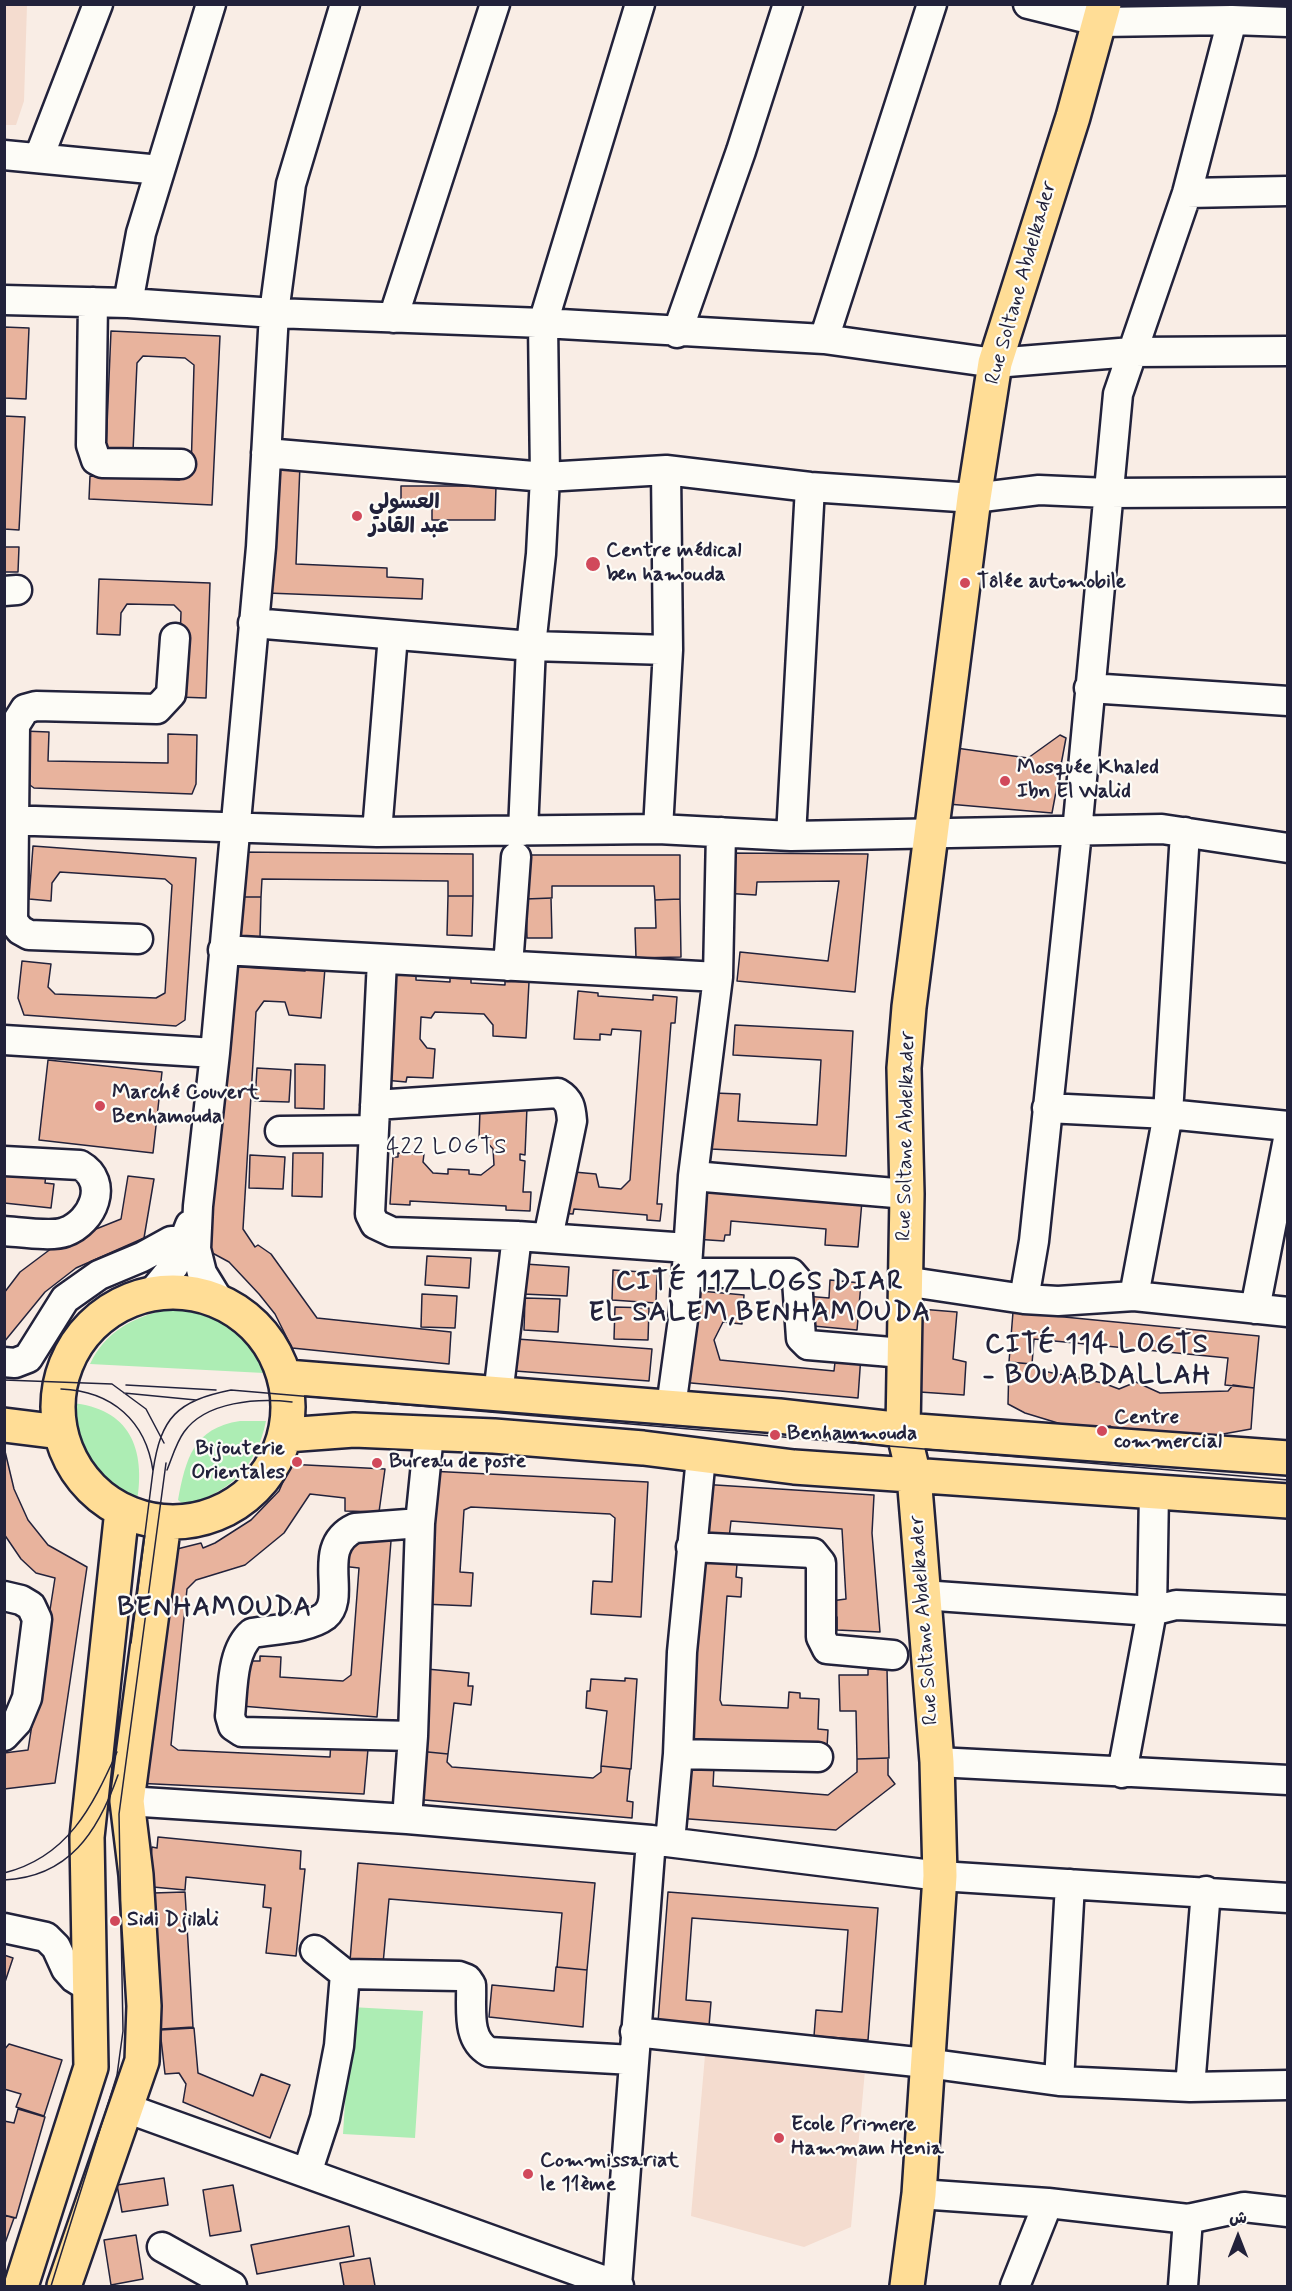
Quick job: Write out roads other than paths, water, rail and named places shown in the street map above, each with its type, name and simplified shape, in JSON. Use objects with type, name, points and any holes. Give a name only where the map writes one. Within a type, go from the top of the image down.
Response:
[{"type":"main road","name":"Rue Soltane Abdelkader","points":[[907,2286],[919,2194],[940,1876],[936,1762],[914,1476],[903,1430],[907,1194],[904,1068],[909,1007],[974,498],[995,363],[1103,13]]},
{"type":"main road","points":[[186,1292],[218,1299],[248,1318],[272,1344],[286,1377],[290,1401],[286,1435],[274,1465],[253,1491],[236,1503],[227,1509],[196,1520],[164,1522],[122,1510],[94,1491],[72,1464],[60,1432],[57,1410],[60,1380],[69,1355],[84,1333],[103,1314],[126,1301],[152,1293],[186,1292]]},
{"type":"main road","points":[[286,1377],[779,1416],[903,1430],[1287,1458]]},
{"type":"main road","points":[[4,1425],[60,1432]]},
{"type":"main road","points":[[286,1435],[335,1430],[643,1448],[701,1457],[914,1476],[1287,1501]]},
{"type":"main road","points":[[21,2286],[91,2067],[85,1872],[122,1510]]},
{"type":"main road","points":[[64,2286],[142,2061],[144,2006],[136,1875],[127,1801],[164,1522]]},
{"type":"street","points":[[39,157],[98,4]]},
{"type":"street","points":[[128,303],[134,263],[160,170],[212,4]]},
{"type":"street","points":[[218,1299],[202,1273],[196,1249],[198,1206],[236,826],[266,453],[274,313],[291,184],[345,4]]},
{"type":"street","points":[[393,318],[495,4]]},
{"type":"street","points":[[508,966],[519,844],[531,646],[541,554],[545,477],[543,323],[640,4]]},
{"type":"street","points":[[677,333],[741,151],[788,4]]},
{"type":"street","points":[[824,339],[932,4]]},
{"type":"street","points":[[1028,4],[1103,13],[1287,22]]},
{"type":"street","points":[[1024,1299],[1034,1241],[1077,832],[1118,394],[1187,193],[1232,20]]},
{"type":"street","points":[[4,155],[160,170]]},
{"type":"street","points":[[1187,193],[1287,191]]},
{"type":"street","points":[[4,300],[128,303],[274,313],[543,323],[677,333],[824,339],[995,363],[1132,352],[1287,351]]},
{"type":"street","points":[[93,302],[91,446],[96,460],[102,463],[181,464]]},
{"type":"street","points":[[266,453],[545,477],[666,470],[810,487],[974,498],[1039,490],[1108,493],[1287,492]]},
{"type":"street","points":[[658,830],[668,650],[666,470]]},
{"type":"street","points":[[791,836],[810,487]]},
{"type":"street","points":[[253,623],[531,646],[668,650]]},
{"type":"street","points":[[377,832],[393,635]]},
{"type":"street","points":[[138,939],[29,935],[20,930],[13,921],[9,820],[15,725],[26,709],[36,706],[157,709],[171,694],[175,638]]},
{"type":"street","points":[[1089,688],[1287,701]]},
{"type":"street","points":[[9,820],[377,832],[519,844],[658,830],[791,836],[1162,830],[1287,848]]},
{"type":"street","points":[[671,1407],[688,1261],[693,1176],[718,977],[721,832]]},
{"type":"street","points":[[1134,1296],[1168,1114],[1185,832]]},
{"type":"street","points":[[224,950],[718,977]]},
{"type":"street","points":[[382,960],[370,1214],[375,1224],[392,1232],[548,1238],[688,1261],[795,1275],[801,1338],[808,1345],[903,1353]]},
{"type":"street","points":[[4,1040],[215,1053]]},
{"type":"street","points":[[280,1131],[558,1093],[565,1098],[571,1108],[572,1121],[548,1238]]},
{"type":"street","points":[[1047,1108],[1168,1114],[1287,1126]]},
{"type":"street","points":[[1255,1309],[1287,1139]]},
{"type":"street","points":[[4,1161],[80,1165],[91,1171],[97,1186],[93,1208],[82,1222],[64,1233],[4,1231]]},
{"type":"street","points":[[693,1176],[907,1194]]},
{"type":"street","points":[[152,1293],[174,1266],[198,1206]]},
{"type":"street","points":[[498,1395],[517,1236]]},
{"type":"street","points":[[4,1362],[15,1363],[28,1358],[65,1299],[99,1275],[142,1257],[171,1241],[184,1241]]},
{"type":"street","points":[[904,1281],[1024,1299],[1058,1301],[1134,1296],[1287,1312]]},
{"type":"street","points":[[407,1820],[413,1736],[420,1523],[429,1434]]},
{"type":"street","points":[[126,2108],[618,2286],[634,2046],[661,1841],[678,1754],[682,1652],[701,1457]]},
{"type":"street","points":[[1122,1773],[1152,1611],[1154,1491]]},
{"type":"street","points":[[413,1736],[242,1732],[233,1726],[230,1716],[239,1652],[245,1639],[252,1633],[311,1622],[326,1615],[332,1604],[334,1554],[339,1540],[346,1532],[355,1528],[420,1523]]},
{"type":"street","points":[[691,1547],[813,1553],[821,1563],[821,1637],[824,1647],[827,1650],[893,1655]]},
{"type":"street","points":[[922,1595],[1152,1611],[1176,1605],[1287,1610]]},
{"type":"street","points":[[4,1596],[21,1600],[31,1606],[37,1619],[27,1698],[17,1722],[4,1736]]},
{"type":"street","points":[[678,1754],[818,1757]]},
{"type":"street","points":[[936,1762],[1287,1780]]},
{"type":"street","points":[[127,1801],[407,1820],[661,1841],[940,1876],[1287,1898]]},
{"type":"street","points":[[1059,2081],[1070,1884]]},
{"type":"street","points":[[1190,2087],[1206,1892]]},
{"type":"street","points":[[4,1928],[46,1937],[56,1947],[70,1974],[90,1988]]},
{"type":"street","points":[[315,1950],[345,1974],[459,1976],[467,1979],[471,1985],[473,2037],[478,2046],[489,2052],[634,2046],[926,2063],[1059,2081],[1190,2087],[1287,2085]]},
{"type":"street","points":[[307,2173],[325,2118],[339,2046],[345,1974]]},
{"type":"street","points":[[919,2194],[1048,2203],[1188,2219],[1244,2207],[1287,2212]]},
{"type":"street","points":[[1015,2286],[1048,2203]]},
{"type":"street","points":[[1183,2286],[1188,2219]]},
{"type":"street","points":[[162,2247],[232,2286]]},
{"type":"street","points":[[4,2281],[21,2286]]},
{"type":"tram line","points":[[4,1380],[112,1384],[146,1409],[164,1443]]},
{"type":"tram line","points":[[126,1385],[216,1390]]},
{"type":"tram line","points":[[61,1389],[96,1396],[124,1412],[143,1437],[149,1453],[153,1471],[131,1643]]},
{"type":"tram line","points":[[153,1471],[161,1437],[175,1414],[197,1400],[231,1390],[1288,1480]]},
{"type":"tram line","points":[[124,1393],[196,1400]]},
{"type":"tram line","points":[[167,1470],[184,1432],[205,1414],[234,1404],[264,1401],[292,1402]]},
{"type":"tram line","points":[[51,2286],[117,2075],[123,2031],[119,1814],[166,1463]]},
{"type":"tram line","points":[[4,1873],[45,1855],[61,1842],[87,1810],[117,1752]]},
{"type":"tram line","points":[[4,1880],[27,1877],[46,1870],[78,1848],[101,1815],[118,1775]]},
{"type":"place","name":"العسولي عبد القادر","points":[[357,516]]},
{"type":"place","name":"Centre médical ben hamouda","points":[[593,564]]},
{"type":"place","name":"Tôlée automobile","points":[[965,583]]},
{"type":"place","name":"Mosquée Khaled Ibn El Walid","points":[[1005,781]]},
{"type":"place","name":"Marché Couvert Benhamouda","points":[[100,1106]]},
{"type":"place","name":"Centre commercial","points":[[1102,1431]]},
{"type":"place","name":"Benhammouda","points":[[775,1435]]},
{"type":"place","name":"Bijouterie Orientales","points":[[297,1462]]},
{"type":"place","name":"Bureau de poste","points":[[377,1463]]},
{"type":"place","name":"Sidi Djilali","points":[[115,1921]]},
{"type":"place","name":"Ecole Primere Hammam Henia","points":[[779,2138]]},
{"type":"place","name":"Commissariat le 11ème","points":[[528,2174]]},
{"type":"district","name":"422 LOGTS","points":[[447,1148]]},
{"type":"district","name":"CITÉ 117 LOGS DIAR EL SALEM,BENHAMOUDA","points":[[760,1298]]},
{"type":"district","name":"CITÉ 114 LOGTS - BOUABDALLAH","points":[[1097,1362]]},
{"type":"district","name":"BENHAMOUDA","points":[[215,1609]]}]
